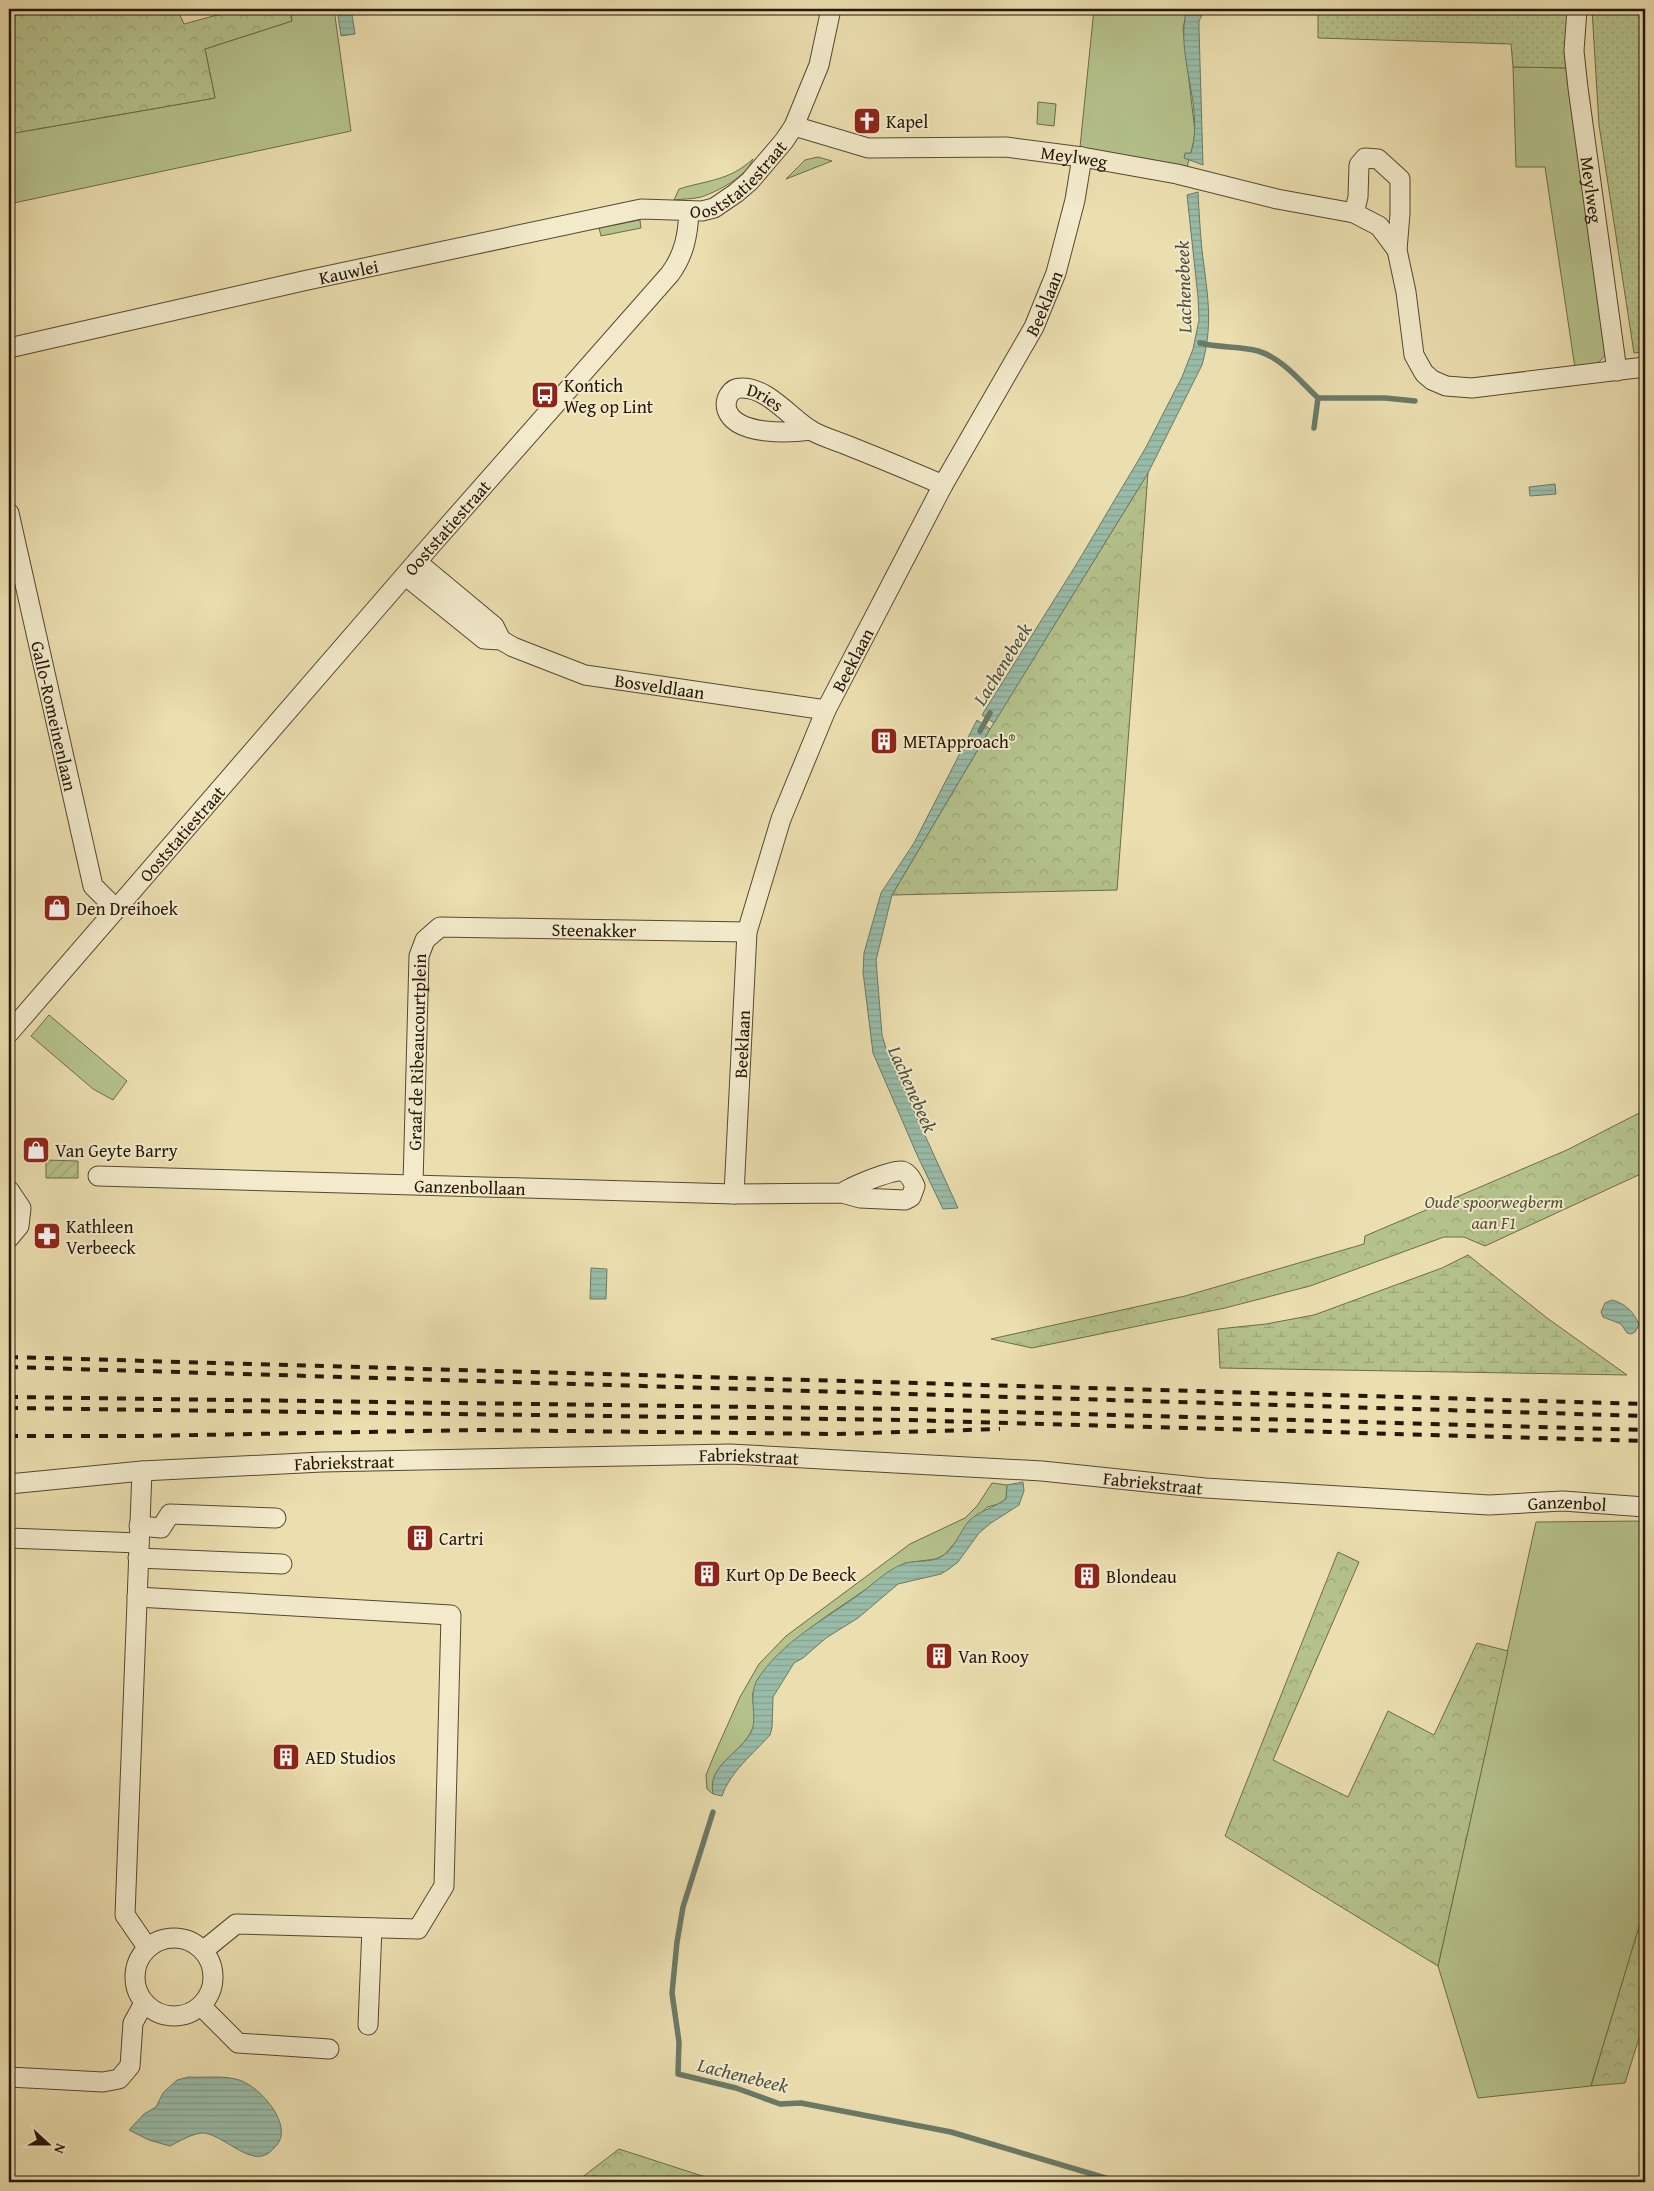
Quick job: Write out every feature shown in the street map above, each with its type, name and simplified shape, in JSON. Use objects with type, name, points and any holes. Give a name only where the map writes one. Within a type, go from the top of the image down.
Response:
[{"type":"street","name":"Ooststatiestraat","points":[[9,1033],[670,274],[677,265],[685,243],[689,211],[702,211],[714,208],[736,193],[750,181],[784,141],[794,126],[819,65],[832,9]]},
{"type":"street","name":"Meylweg","points":[[1577,9],[1574,51],[1578,88],[1617,370]]},
{"type":"street","name":"Meylweg","points":[[794,126],[868,148],[1006,147],[1082,157],[1177,174],[1276,199],[1354,213],[1379,226],[1396,250]]},
{"type":"street","name":"Beeklaan","points":[[734,1194],[747,932],[781,819],[826,710],[942,485],[1034,327],[1058,264],[1075,200],[1082,157]]},
{"type":"street","name":"Meylweg","points":[[1354,213],[1358,196],[1359,165],[1365,158],[1378,159],[1400,179],[1400,214],[1396,250],[1406,292],[1414,355],[1424,373],[1432,380],[1446,386],[1472,388],[1645,367]]},
{"type":"street","name":"Kauwlei","points":[[9,348],[302,281],[641,209],[689,211]]},
{"type":"street","points":[[811,430],[942,485]]},
{"type":"street","name":"Gallo-Romeinenlaan","points":[[9,513],[92,886],[116,909]]},
{"type":"street","name":"Bosveldlaan","points":[[412,569],[494,626],[501,640],[513,648],[585,675],[826,710]]},
{"type":"street","name":"Steenakker","points":[[440,927],[747,932]]},
{"type":"street","name":"Graaf de Ribeaucourtplein","points":[[413,1184],[419,956],[425,940],[440,927]]},
{"type":"street","name":"Ganzenbollaan","points":[[98,1176],[734,1194],[842,1193]]},
{"type":"street","points":[[9,1190],[21,1208],[19,1226],[9,1238]]},
{"type":"street","name":"Fabriekstraat","points":[[9,1484],[142,1471],[322,1462],[730,1454],[1042,1471],[1205,1488],[1489,1505]]},
{"type":"street","points":[[142,1471],[125,1915],[147,1947]]},
{"type":"street","name":"Ganzenbol","points":[[1489,1505],[1563,1501],[1645,1507]]},
{"type":"street","points":[[139,1542],[161,1528],[170,1514],[276,1518]]},
{"type":"street","points":[[9,1538],[139,1542],[282,1564]]},
{"type":"street","points":[[137,1597],[451,1615],[444,1886],[418,1929],[236,1924],[204,1950]]},
{"type":"street","points":[[368,2025],[372,1928]]},
{"type":"street","points":[[176,1937],[191,1941],[204,1950],[211,1963],[214,1979],[210,1994],[201,2006],[187,2014],[172,2017],[157,2013],[144,2003],[136,1990],[134,1975],[138,1960],[147,1947],[160,1939],[176,1937]]},
{"type":"street","points":[[9,2077],[103,2082],[119,2079],[130,2066],[133,2023],[144,2003]]},
{"type":"street","points":[[201,2006],[238,2043],[329,2048]]},
{"type":"green space","points":[[11,9],[177,9],[184,24],[239,9],[290,9],[292,21],[205,49],[215,98],[9,134],[9,24],[14,22]]},
{"type":"green space","points":[[290,9],[334,9],[351,131],[9,204],[9,134],[215,98],[205,49],[292,21]]},
{"type":"green space","points":[[1094,9],[1187,9],[1183,29],[1195,132],[1187,168],[1080,147]]},
{"type":"green space","points":[[1318,9],[1572,9],[1569,68],[1513,67],[1511,44],[1318,38]]},
{"type":"green space","points":[[1592,9],[1645,9],[1645,352],[1634,353],[1599,125]]},
{"type":"green space","points":[[1513,67],[1569,68],[1606,352],[1598,363],[1590,366],[1575,368],[1545,167],[1516,167]]},
{"type":"green space","points":[[1038,102],[1056,104],[1054,126],[1037,124]]},
{"type":"green space","points":[[818,157],[832,161],[786,179],[805,160]]},
{"type":"green space","points":[[753,159],[739,177],[724,187],[701,197],[674,200],[679,189],[727,176]]},
{"type":"green space","points":[[640,220],[641,228],[601,236],[599,228]]},
{"type":"green space","points":[[1148,473],[1117,890],[892,895],[990,729]]},
{"type":"green space","points":[[49,1015],[127,1081],[113,1100],[93,1089],[31,1036]]},
{"type":"green space","name":"Oude spoorwegberm aan F1","points":[[1645,1110],[1645,1172],[1485,1246],[1464,1237],[1444,1237],[1310,1286],[1225,1308],[1032,1348],[991,1339],[1185,1296],[1364,1244],[1365,1236],[1567,1150]]},
{"type":"green space","points":[[46,1160],[78,1161],[78,1178],[46,1178]]},
{"type":"green space","points":[[1468,1255],[1547,1318],[1627,1375],[1220,1368],[1218,1329],[1266,1324],[1314,1315],[1442,1268]]},
{"type":"green space","points":[[992,1483],[1007,1485],[1006,1499],[999,1504],[987,1507],[944,1555],[936,1559],[905,1563],[809,1629],[753,1692],[754,1721],[752,1730],[741,1746],[726,1759],[715,1774],[713,1794],[707,1789],[706,1775],[715,1753],[740,1697],[759,1664],[786,1636],[910,1544],[965,1518],[977,1506]]},
{"type":"green space","points":[[1645,1521],[1645,1907],[1591,2086],[1478,2098],[1438,1966],[1536,1522]]},
{"type":"green space","points":[[1338,1552],[1359,1562],[1273,1760],[1348,1797],[1388,1711],[1434,1735],[1477,1643],[1508,1651],[1438,1966],[1225,1836]]},
{"type":"green space","points":[[1645,1907],[1645,2019],[1625,2083],[1591,2086]]},
{"type":"green space","points":[[619,2149],[721,2182],[576,2182]]},
{"type":"shaded area","points":[[337,9],[351,9],[355,34],[341,36]]},
{"type":"shaded area","points":[[1187,9],[1205,9],[1199,21],[1203,165],[1184,158],[1185,153],[1191,153],[1194,135],[1194,117],[1184,44],[1184,26]]},
{"type":"shaded area","points":[[1198,192],[1209,321],[1202,365],[1148,473],[994,723],[982,715],[1076,565],[1145,449],[1182,377],[1193,349],[1199,320],[1187,195]]},
{"type":"shaded area","points":[[1555,484],[1556,494],[1530,496],[1529,487]]},
{"type":"shaded area","points":[[977,720],[990,729],[892,895],[876,960],[882,1035],[887,1052],[958,1208],[943,1209],[918,1157],[873,1053],[863,972],[864,953],[881,893],[914,843]]},
{"type":"shaded area","points":[[591,1268],[607,1269],[606,1299],[590,1299]]},
{"type":"shaded area","points":[[1612,1300],[1625,1306],[1635,1316],[1639,1325],[1635,1332],[1627,1333],[1621,1324],[1603,1317],[1601,1312],[1605,1303]]},
{"type":"shaded area","points":[[1023,1482],[1024,1491],[1019,1505],[979,1533],[958,1562],[941,1574],[898,1584],[858,1618],[826,1638],[803,1658],[794,1663],[773,1697],[770,1735],[736,1771],[722,1796],[713,1794],[712,1784],[719,1767],[740,1747],[751,1732],[754,1719],[753,1691],[755,1684],[779,1653],[803,1633],[896,1567],[908,1563],[934,1560],[944,1555],[972,1518],[1006,1499],[1007,1485]]},
{"type":"shaded area","points":[[189,2077],[233,2078],[256,2090],[273,2108],[278,2119],[281,2129],[280,2139],[275,2147],[266,2155],[255,2156],[209,2134],[194,2135],[170,2146],[149,2140],[129,2130],[144,2114],[156,2107],[163,2093],[177,2080]]},
{"type":"waterway","points":[[1200,343],[1251,349],[1267,354],[1283,364],[1318,398],[1385,398],[1415,401]]},
{"type":"waterway","points":[[1314,428],[1318,398]]},
{"type":"waterway","name":"Lachenebeek","points":[[980,731],[990,713]]},
{"type":"waterway","name":"Lachenebeek","points":[[713,1812],[683,1907],[677,1942],[672,1993],[679,2042],[678,2074],[736,2088],[780,2104],[801,2103],[951,2132],[1119,2182]]},
{"type":"railway","points":[[9,1357],[1645,1404]]},
{"type":"railway","points":[[9,1367],[1645,1416]]},
{"type":"railway","points":[[9,1397],[906,1409],[1645,1430]]},
{"type":"railway","points":[[9,1408],[905,1420],[1645,1441]]},
{"type":"railway","points":[[9,1436],[140,1436],[476,1430],[836,1434],[1000,1429]]},
{"type":"place","name":"Kapel","points":[[867,121]]},
{"type":"place","name":"Kontich Weg op Lint","points":[[545,395]]},
{"type":"place","name":"METApproach®","points":[[884,741]]},
{"type":"place","name":"Den Dreihoek","points":[[57,908]]},
{"type":"place","name":"Van Geyte Barry","points":[[36,1150]]},
{"type":"place","name":"Kathleen Verbeeck","points":[[47,1236]]},
{"type":"place","name":"Cartri","points":[[420,1538]]},
{"type":"place","name":"Kurt Op De Beeck","points":[[707,1574]]},
{"type":"place","name":"Blondeau","points":[[1087,1576]]},
{"type":"place","name":"Van Rooy","points":[[939,1656]]},
{"type":"place","name":"AED Studios","points":[[286,1757]]}]
